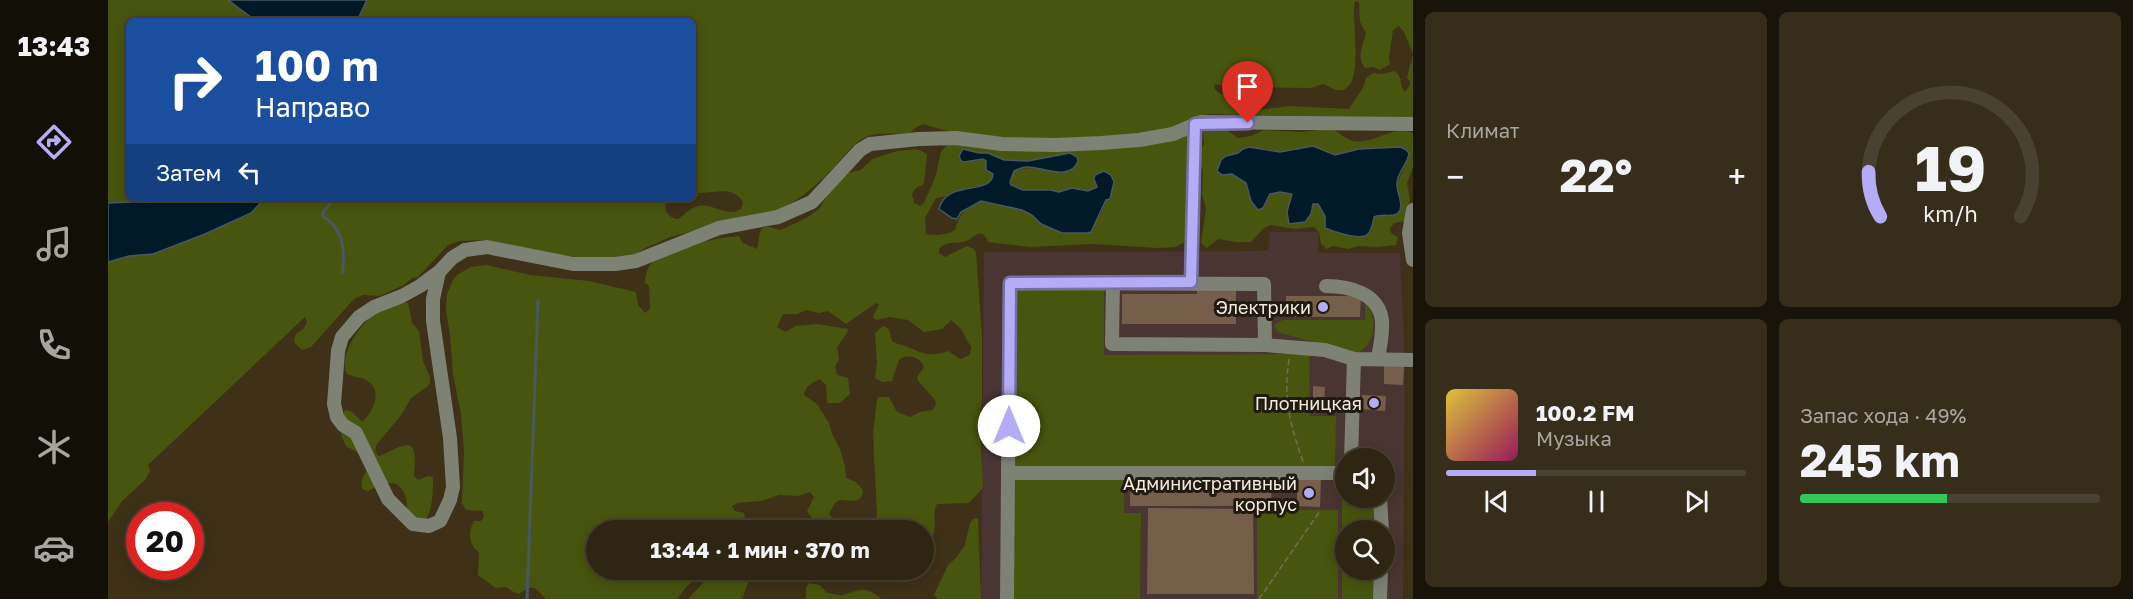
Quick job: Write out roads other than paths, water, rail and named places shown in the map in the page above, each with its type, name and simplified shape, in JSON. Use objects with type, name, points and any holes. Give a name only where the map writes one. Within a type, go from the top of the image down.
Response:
[{"type":"lane","points":[[439,272],[433,299],[433,321],[450,438],[453,486],[450,500],[440,521],[429,526],[413,524],[388,499],[356,433],[343,425],[337,417],[334,404],[338,351],[342,337],[350,326],[374,307],[402,296],[439,272],[459,254],[488,247],[573,264],[615,264],[636,261],[719,228],[755,223],[794,212],[812,202],[860,150],[870,144],[956,138],[1002,144],[1101,143],[1173,134],[1201,122],[1413,124]]},
{"type":"lane","points":[[1191,282],[1195,124]]},
{"type":"lane","points":[[1413,210],[1409,232],[1413,260]]},
{"type":"lane","points":[[1007,599],[1010,283],[1264,284],[1265,345]]},
{"type":"lane","points":[[1113,283],[1112,344],[1290,346],[1325,350],[1354,359],[1413,360]]},
{"type":"lane","points":[[1326,286],[1352,289],[1367,295],[1378,307],[1382,320],[1378,359]]},
{"type":"lane","points":[[1352,448],[1354,359]]},
{"type":"lane","points":[[1008,473],[1335,473]]},
{"type":"lane","points":[[1380,599],[1381,580]]},
{"type":"water","points":[[228,0],[367,0],[358,18],[252,18]]},
{"type":"water","points":[[1313,146],[1335,155],[1359,149],[1400,147],[1405,149],[1409,153],[1407,161],[1397,181],[1401,204],[1398,213],[1374,217],[1367,235],[1358,237],[1325,228],[1325,216],[1318,204],[1313,204],[1311,214],[1305,222],[1289,224],[1287,212],[1292,194],[1280,192],[1270,194],[1263,208],[1258,210],[1251,201],[1246,183],[1232,174],[1222,175],[1217,171],[1221,160],[1226,156],[1249,147],[1280,152]]},
{"type":"water","points":[[963,149],[988,153],[1004,160],[1028,161],[1070,153],[1077,157],[1078,161],[1069,171],[1056,172],[1022,168],[1014,171],[1011,185],[1023,190],[1059,192],[1072,188],[1088,191],[1097,187],[1095,175],[1104,171],[1111,175],[1114,182],[1110,199],[1106,200],[1091,232],[1087,233],[1062,233],[1041,224],[1032,215],[1022,210],[981,201],[961,212],[957,219],[952,218],[939,209],[943,200],[950,194],[985,185],[991,181],[993,174],[986,170],[986,161],[983,159],[961,161],[959,156]]},
{"type":"water","points":[[262,201],[251,213],[205,234],[153,254],[129,256],[108,262],[108,203]]},
{"type":"waterway","points":[[331,201],[323,212],[323,217],[335,227],[342,241],[344,258],[342,273]]},
{"type":"waterway","points":[[527,599],[538,301]]},
{"type":"place","name":"Электрики","points":[[1323,307]]},
{"type":"place","name":"Плотницкая","points":[[1374,403]]},
{"type":"place","name":"Административный корпус","points":[[1309,493]]}]
